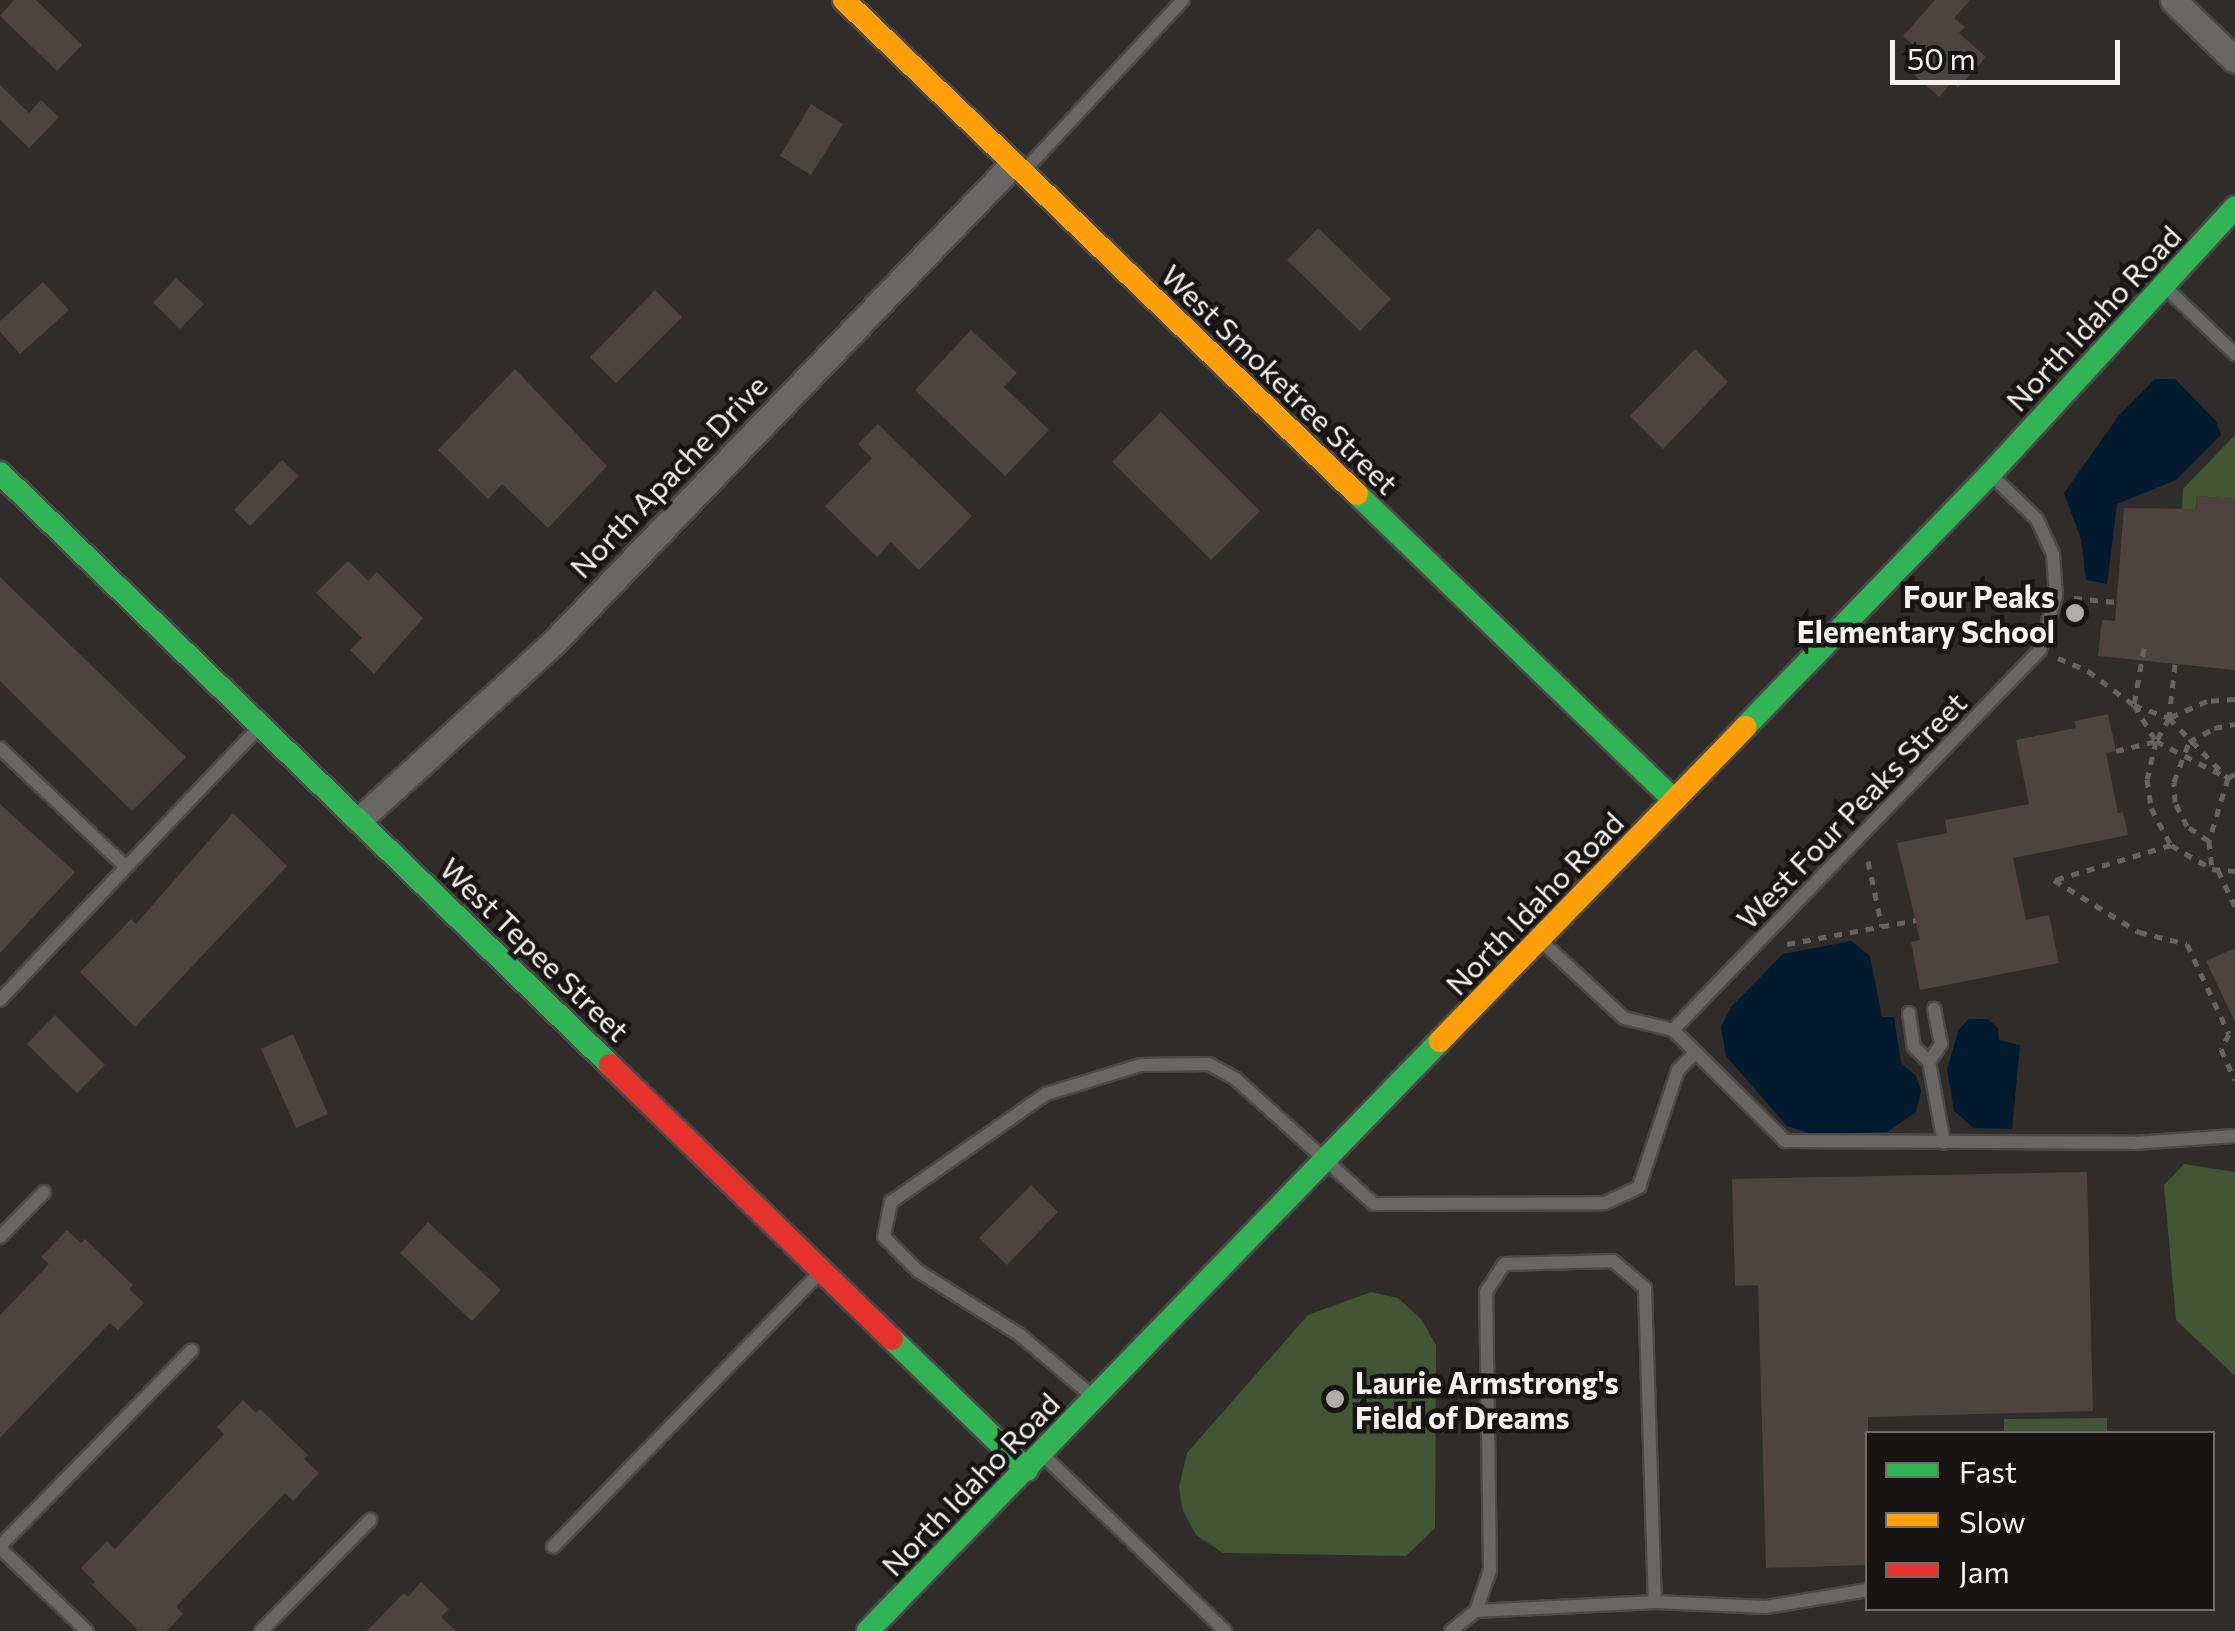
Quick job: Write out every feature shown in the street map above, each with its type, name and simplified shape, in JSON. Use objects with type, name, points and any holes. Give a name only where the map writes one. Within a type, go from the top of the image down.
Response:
[{"type":"street","name":"West Smoketree Street","points":[[844,0],[1674,800]]},
{"type":"street","points":[[2173,0],[2235,60]]},
{"type":"street","name":"North Apache Drive","points":[[359,820],[553,642],[1018,169]]},
{"type":"street","name":"North Idaho Road","points":[[868,1631],[1990,474],[2235,208]]},
{"type":"street","name":"West Tepee Street","points":[[0,473],[822,1270],[1034,1462]]},
{"type":"lane","points":[[1018,169],[1182,0]]},
{"type":"lane","points":[[2163,286],[2235,354]]},
{"type":"lane","name":"West Four Peaks Street","points":[[1673,1030],[2040,650],[2056,596],[2052,554],[2037,519],[1990,474]]},
{"type":"lane","points":[[0,1000],[261,725]]},
{"type":"lane","points":[[0,748],[126,867]]},
{"type":"lane","points":[[1540,940],[1624,1018],[1673,1030],[1785,1142],[2206,1141],[2235,1136]]},
{"type":"lane","points":[[1929,1062],[1940,1044],[1934,1009]]},
{"type":"lane","points":[[1909,1013],[1914,1048],[1929,1062],[1944,1143]]},
{"type":"lane","points":[[1096,1398],[1020,1335],[918,1271],[884,1237],[891,1202],[1046,1094],[1141,1065],[1209,1064],[1236,1079],[1374,1204],[1605,1203],[1639,1187],[1678,1070],[1696,1053]]},
{"type":"lane","points":[[0,1237],[44,1192]]},
{"type":"lane","points":[[1451,1631],[1476,1611],[1490,1570],[1486,1292],[1504,1264],[1613,1261],[1645,1288],[1655,1602]]},
{"type":"lane","points":[[553,1547],[822,1270]]},
{"type":"lane","points":[[87,1631],[0,1547],[192,1350]]},
{"type":"lane","points":[[1034,1462],[1224,1631]]},
{"type":"lane","points":[[261,1631],[370,1520]]},
{"type":"lane","points":[[1476,1611],[1655,1602],[1766,1606],[1865,1590]]},
{"type":"path","points":[[2056,596],[2116,602]]},
{"type":"path","points":[[2144,648],[2134,705],[2156,741],[2232,776]]},
{"type":"path","points":[[2040,650],[2088,672],[2134,705],[2169,718],[2189,742],[2232,776]]},
{"type":"path","points":[[2175,664],[2169,718],[2156,741],[2147,778],[2151,808],[2171,845],[2215,869],[2235,871]]},
{"type":"path","points":[[2169,718],[2206,701],[2235,699]]},
{"type":"path","points":[[2208,841],[2187,826],[2175,802],[2174,782],[2189,742],[2214,728],[2235,724]]},
{"type":"path","points":[[2116,751],[2156,741]]},
{"type":"path","points":[[2232,776],[2208,841],[2215,869],[2235,906]]},
{"type":"path","points":[[1862,834],[1882,926]]},
{"type":"path","points":[[2171,845],[2054,880],[2139,932],[2187,944],[2229,1034],[2220,1049],[2235,1080]]},
{"type":"path","points":[[1750,951],[1916,920]]},
{"type":"green space","points":[[2235,435],[2235,499],[2197,496],[2195,514],[2182,513],[2183,489]]},
{"type":"green space","points":[[2184,1164],[2235,1172],[2235,1376],[2176,1320],[2164,1185]]},
{"type":"green space","name":"Laurie Armstrong's Field of Dreams","points":[[1371,1292],[1398,1298],[1421,1319],[1436,1345],[1435,1528],[1406,1556],[1223,1553],[1196,1535],[1183,1511],[1179,1487],[1187,1453],[1308,1315]]},
{"type":"green space","points":[[2107,1418],[2107,1431],[2004,1431],[2004,1419]]},
{"type":"water","points":[[2155,379],[2175,379],[2216,421],[2221,435],[2176,480],[2117,504],[2107,584],[2086,580],[2081,539],[2064,493],[2120,414]]},
{"type":"water","points":[[1851,941],[1870,956],[1882,1017],[1894,1017],[1901,1063],[1916,1076],[1921,1091],[1916,1112],[1887,1132],[1812,1134],[1787,1126],[1726,1056],[1721,1027],[1731,1007],[1783,954]]},
{"type":"water","points":[[1969,1019],[1988,1019],[1998,1028],[1999,1040],[2020,1045],[2012,1129],[1974,1128],[1954,1111],[1947,1069],[1959,1029]]},
{"type":"building","points":[[14,0],[36,0],[82,45],[57,71],[0,16]]},
{"type":"building","points":[[1935,0],[1970,0],[1954,18],[1965,27],[1959,33],[1986,57],[1958,88],[1952,82],[1939,97],[1908,69],[1922,53],[1903,36]]},
{"type":"building","points":[[0,85],[29,113],[41,100],[59,117],[29,148],[0,120]]},
{"type":"building","points":[[811,104],[843,124],[811,175],[780,156]]},
{"type":"building","points":[[1318,228],[1391,299],[1360,331],[1287,260]]},
{"type":"building","points":[[176,278],[204,304],[180,329],[153,303]]},
{"type":"building","points":[[43,282],[69,310],[20,354],[0,332],[0,321]]},
{"type":"building","points":[[655,290],[682,317],[616,383],[590,357]]},
{"type":"building","points":[[971,330],[1017,373],[1004,387],[1049,430],[1005,476],[915,390]]},
{"type":"building","points":[[1695,349],[1728,382],[1663,449],[1630,416]]},
{"type":"building","points":[[515,369],[607,466],[548,528],[502,484],[488,499],[438,450]]},
{"type":"building","points":[[1161,412],[1260,511],[1211,560],[1112,462]]},
{"type":"building","points":[[878,424],[972,516],[919,570],[891,542],[877,557],[825,506],[872,458],[858,444]]},
{"type":"building","points":[[282,460],[299,476],[250,526],[234,510]]},
{"type":"building","points":[[2197,496],[2235,499],[2235,670],[2098,656],[2102,620],[2115,621],[2124,508],[2196,509]]},
{"type":"building","points":[[348,561],[368,581],[377,572],[423,618],[374,674],[350,650],[362,638],[316,593]]},
{"type":"building","points":[[0,577],[186,757],[132,811],[0,681]]},
{"type":"building","points":[[2108,714],[2116,751],[2106,753],[2118,813],[2123,812],[2128,835],[2013,858],[2026,920],[2049,915],[2059,963],[1920,990],[1911,942],[1920,940],[1897,843],[1947,833],[1945,820],[2029,804],[2016,740],[2076,728],[2075,721]]},
{"type":"building","points":[[0,804],[75,872],[0,953]]},
{"type":"building","points":[[233,813],[287,866],[135,1027],[80,972],[131,919],[136,924]]},
{"type":"building","points":[[2235,948],[2235,1022],[2206,961]]},
{"type":"building","points":[[55,1015],[105,1065],[77,1093],[27,1044]]},
{"type":"building","points":[[293,1034],[328,1114],[296,1128],[261,1049]]},
{"type":"building","points":[[2087,1172],[2093,1411],[1868,1417],[1865,1565],[1766,1568],[1758,1285],[1735,1286],[1732,1179]]},
{"type":"building","points":[[1031,1185],[1058,1212],[1007,1265],[979,1238]]},
{"type":"building","points":[[428,1222],[501,1290],[472,1321],[400,1253]]},
{"type":"building","points":[[67,1230],[81,1243],[85,1239],[133,1285],[129,1289],[144,1303],[118,1330],[110,1323],[0,1438],[0,1315],[49,1264],[41,1257]]},
{"type":"building","points":[[243,1400],[256,1413],[260,1409],[308,1455],[304,1459],[319,1473],[293,1501],[285,1493],[176,1607],[183,1614],[167,1631],[139,1631],[92,1585],[95,1582],[81,1568],[107,1541],[115,1549],[224,1434],[217,1427]]},
{"type":"building","points":[[421,1582],[449,1609],[441,1617],[456,1631],[367,1631],[404,1593],[408,1597]]},
{"type":"traffic: fast","points":[[1745,727],[1990,474],[2235,208]]},
{"type":"traffic: fast","points":[[0,473],[610,1065]]},
{"type":"traffic: fast","points":[[1357,494],[1674,800]]},
{"type":"traffic: fast","points":[[868,1631],[1440,1041]]},
{"type":"traffic: fast","points":[[892,1339],[1027,1470]]},
{"type":"traffic: slow","points":[[844,0],[1357,494]]},
{"type":"traffic: slow","points":[[1440,1041],[1745,727]]},
{"type":"traffic: jam","points":[[610,1065],[892,1339]]},
{"type":"place","name":"Four Peaks Elementary School","points":[[2075,613]]},
{"type":"place","name":"Laurie Armstrong's Field of Dreams","points":[[1335,1399]]}]
